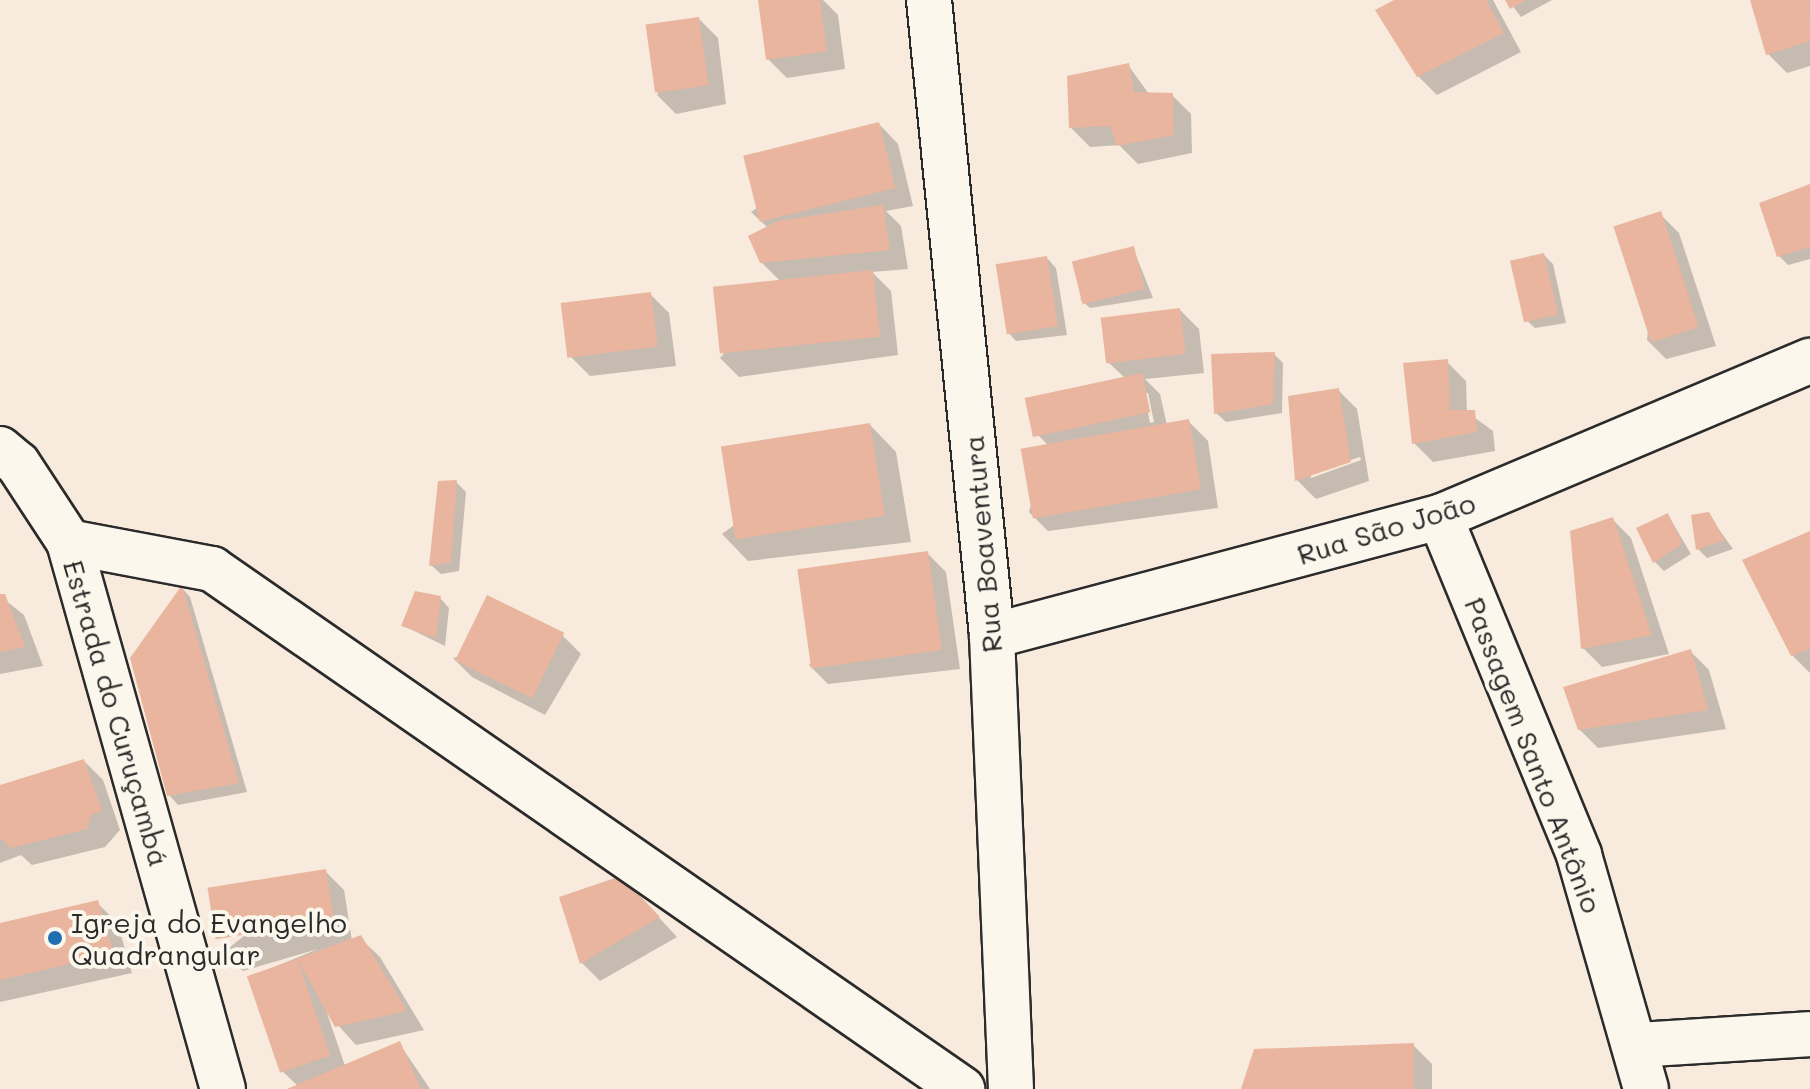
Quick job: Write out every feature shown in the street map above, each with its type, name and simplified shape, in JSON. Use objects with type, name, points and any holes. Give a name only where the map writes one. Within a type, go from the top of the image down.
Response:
[{"type":"street","name":"Rua Boaventura","points":[[929,0],[992,636],[1011,1089]]},
{"type":"street","name":"Rua São João","points":[[992,636],[1440,517],[1810,361]]},
{"type":"street","name":"Estrada do Curuçambá","points":[[0,449],[18,464],[69,542],[223,1089]]},
{"type":"street","name":"Passagem Santo Antônio","points":[[1440,517],[1579,855],[1637,1045],[1646,1089]]},
{"type":"street","points":[[69,542],[212,569],[962,1089]]},
{"type":"street","points":[[1637,1045],[1810,1034]]},
{"type":"building","points":[[758,0],[820,0],[827,51],[766,60]]},
{"type":"building","points":[[1394,0],[1486,0],[1504,33],[1417,77],[1375,10]]},
{"type":"building","points":[[1505,0],[1526,0],[1510,9]]},
{"type":"building","points":[[1750,0],[1809,0],[1810,41],[1766,55]]},
{"type":"building","points":[[699,17],[709,85],[655,93],[646,25]]},
{"type":"building","points":[[1129,63],[1134,92],[1173,93],[1174,135],[1117,146],[1110,126],[1069,128],[1067,76]]},
{"type":"building","points":[[879,122],[895,188],[760,222],[743,156]]},
{"type":"building","points":[[1810,184],[1810,247],[1777,257],[1759,203]]},
{"type":"building","points":[[883,205],[890,250],[760,263],[748,236],[778,221]]},
{"type":"building","points":[[1661,211],[1699,327],[1651,342],[1613,226]]},
{"type":"building","points":[[1134,246],[1145,289],[1083,304],[1072,261]]},
{"type":"building","points":[[1544,253],[1558,314],[1524,322],[1510,261]]},
{"type":"building","points":[[1047,256],[1058,326],[1007,334],[996,264]]},
{"type":"building","points":[[873,270],[880,337],[720,353],[713,287]]},
{"type":"building","points":[[651,292],[658,347],[567,358],[561,303]]},
{"type":"building","points":[[1180,308],[1186,354],[1106,363],[1101,318]]},
{"type":"building","points":[[1275,352],[1273,404],[1214,414],[1211,354]]},
{"type":"building","points":[[1448,359],[1450,410],[1475,410],[1477,432],[1412,444],[1403,363]]},
{"type":"building","points":[[1142,373],[1150,412],[1033,437],[1025,398]]},
{"type":"building","points":[[1339,388],[1351,462],[1295,481],[1288,396]]},
{"type":"building","points":[[1189,419],[1201,489],[1033,519],[1021,449]]},
{"type":"building","points":[[870,423],[885,516],[736,539],[721,447]]},
{"type":"building","points":[[457,480],[451,562],[429,566],[438,481]]},
{"type":"building","points":[[1709,512],[1725,540],[1696,550],[1691,515]]},
{"type":"building","points":[[1668,513],[1682,544],[1653,563],[1636,528]]},
{"type":"building","points":[[1613,517],[1652,635],[1581,649],[1570,531]]},
{"type":"building","points":[[1810,531],[1810,649],[1791,656],[1742,560]]},
{"type":"building","points":[[928,551],[942,650],[811,668],[797,569]]},
{"type":"building","points":[[182,585],[239,783],[167,796],[130,658]]},
{"type":"building","points":[[415,591],[441,596],[436,638],[401,626]]},
{"type":"building","points":[[0,594],[5,594],[25,647],[0,652]]},
{"type":"building","points":[[487,595],[564,633],[532,698],[455,661]]},
{"type":"building","points":[[1691,649],[1708,710],[1578,730],[1563,687]]},
{"type":"building","points":[[84,759],[102,811],[91,815],[87,829],[11,848],[0,838],[0,785]]},
{"type":"building","points":[[326,869],[334,920],[216,939],[207,888]]},
{"type":"building","points":[[621,876],[660,917],[580,964],[559,897]]},
{"type":"building","name":"Igreja do Evangelho Quadrangular","points":[[98,900],[114,954],[0,980],[0,923]]},
{"type":"building","points":[[361,935],[407,1011],[335,1027],[297,959]]},
{"type":"building","points":[[297,959],[330,1055],[280,1073],[247,976]]},
{"type":"building","points":[[400,1041],[421,1089],[287,1089]]},
{"type":"building","points":[[1414,1043],[1414,1089],[1241,1089],[1254,1049]]},
{"type":"place","name":"Igreja do Evangelho Quadrangular","points":[[55,938]]}]
